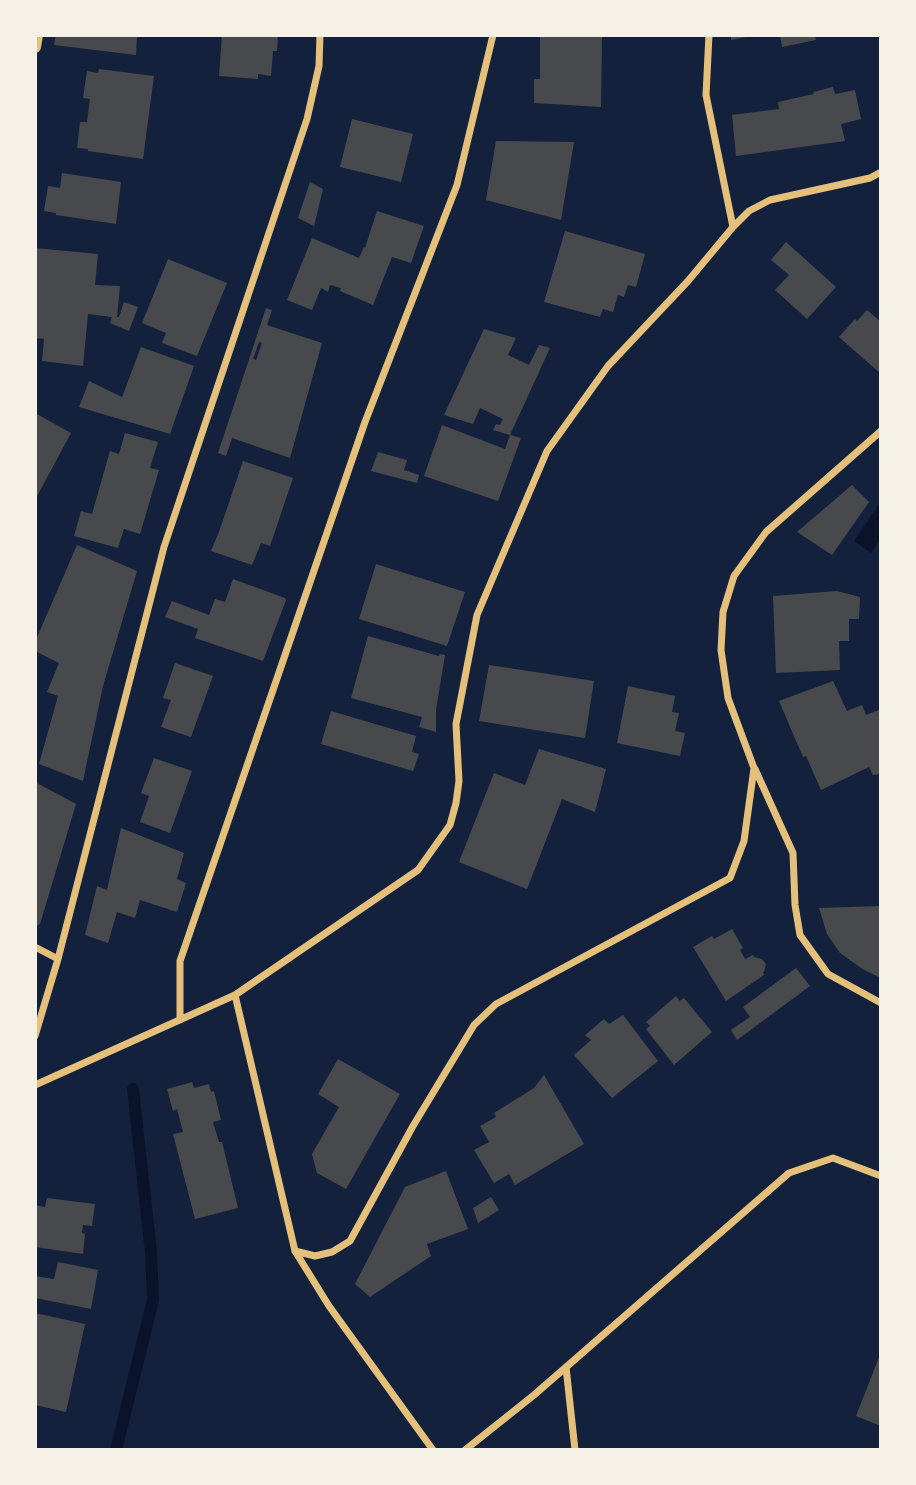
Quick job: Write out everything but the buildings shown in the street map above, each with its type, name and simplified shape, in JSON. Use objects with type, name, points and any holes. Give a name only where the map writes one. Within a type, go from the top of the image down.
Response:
[{"type":"street","points":[[35,47],[37,35]]},
{"type":"street","points":[[35,1037],[58,958],[164,547],[307,118],[318,66],[320,35]]},
{"type":"street","points":[[180,1020],[180,961],[365,422],[457,185],[493,35]]},
{"type":"street","points":[[709,35],[706,95],[733,227]]},
{"type":"street","points":[[35,1084],[235,995],[418,870],[450,825],[456,803],[459,781],[456,724],[477,615],[547,451],[608,366],[749,211],[770,200],[870,178],[881,172]]},
{"type":"street","points":[[881,431],[766,532],[734,576],[723,612],[721,650],[728,698],[754,768],[793,853],[795,905],[800,936],[828,974],[881,1003]]},
{"type":"street","points":[[295,1251],[315,1256],[332,1252],[350,1241],[413,1126],[474,1025],[496,1004],[730,877],[744,841],[754,768]]},
{"type":"street","points":[[35,947],[58,958]]},
{"type":"street","points":[[235,995],[295,1251],[329,1306],[433,1450]]},
{"type":"street","points":[[465,1450],[534,1395],[789,1173],[833,1157],[881,1176]]},
{"type":"street","points":[[566,1367],[575,1450]]},
{"type":"water","points":[[879,504],[881,538],[871,553],[854,541]]},
{"type":"waterway","points":[[116,1450],[153,1300],[151,1252],[133,1089]]}]
